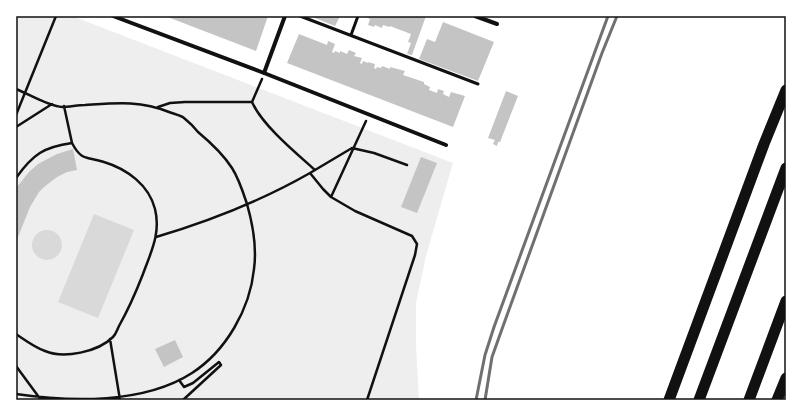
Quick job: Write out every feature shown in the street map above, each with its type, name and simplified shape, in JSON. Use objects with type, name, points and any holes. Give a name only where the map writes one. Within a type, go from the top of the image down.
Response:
[{"type":"highway","points":[[669,400],[762,150],[786,90]]},
{"type":"highway","points":[[699,400],[786,168]]},
{"type":"highway","points":[[749,400],[786,301]]},
{"type":"highway","points":[[777,400],[786,378]]},
{"type":"street","points":[[113,16],[264,73],[446,145]]},
{"type":"street","points":[[264,73],[285,16]]},
{"type":"street","points":[[476,16],[498,24]]},
{"type":"lane","points":[[300,16],[478,84]]},
{"type":"lane","points":[[351,36],[358,16]]},
{"type":"path","points":[[16,115],[56,16]]},
{"type":"path","points":[[264,73],[252,102],[255,110],[267,124],[315,170]]},
{"type":"path","points":[[16,89],[52,104],[64,106],[127,102],[158,107],[183,118],[210,142],[231,167],[242,188],[251,220],[255,245],[254,269],[250,289],[242,313],[231,334],[214,355],[192,373],[167,386],[136,394],[106,399],[40,399],[16,394]]},
{"type":"path","points":[[158,107],[170,102],[252,102]]},
{"type":"path","points":[[16,127],[52,104]]},
{"type":"path","points":[[16,334],[45,352],[61,355],[95,348],[110,339],[114,336],[124,318],[156,237],[157,221],[155,209],[148,192],[121,168],[102,161],[86,158],[77,153],[72,143],[64,106]]},
{"type":"path","points":[[331,196],[369,115]]},
{"type":"path","points":[[16,178],[26,164],[43,150],[57,145],[72,143]]},
{"type":"path","points":[[156,237],[247,206],[282,190],[354,148],[374,153],[407,165]]},
{"type":"path","points":[[310,173],[331,196],[355,211],[412,236],[417,244],[415,255],[367,400]]},
{"type":"path","points":[[110,339],[120,400]]},
{"type":"path","points":[[179,380],[184,387],[193,384],[219,362],[221,365],[183,400]]},
{"type":"path","points":[[16,366],[40,399]]},
{"type":"shaded area","points":[[16,16],[72,16],[453,163],[426,256],[416,303],[416,345],[419,400],[16,400]]},
{"type":"shaded area","points":[[94,214],[134,230],[98,318],[58,302]]},
{"type":"shaded area","points":[[47,230],[53,231],[61,239],[61,251],[53,259],[47,260],[41,259],[33,251],[32,245],[33,239],[41,231]]},
{"type":"building","points":[[165,16],[254,16],[259,18],[260,16],[268,16],[256,51]]},
{"type":"building","points":[[310,16],[340,16],[335,26]]},
{"type":"building","points":[[363,16],[426,16],[412,55],[407,54],[411,43],[408,42],[411,34],[390,26],[383,25],[382,28],[375,25],[374,27],[368,25],[370,19]]},
{"type":"building","points":[[443,22],[494,42],[478,81],[419,59],[427,39],[435,42]]},
{"type":"building","points":[[299,34],[327,45],[328,41],[335,44],[332,52],[334,53],[335,51],[340,53],[340,51],[347,54],[349,50],[356,53],[354,56],[362,58],[360,63],[362,64],[363,61],[375,64],[374,68],[376,69],[377,67],[381,68],[382,66],[390,69],[390,67],[405,71],[403,75],[424,82],[424,84],[430,87],[429,90],[437,93],[438,89],[444,91],[443,94],[449,97],[451,92],[465,96],[453,127],[287,63]]},
{"type":"building","points":[[506,91],[518,96],[500,142],[498,142],[497,146],[493,144],[495,140],[488,138]]},
{"type":"building","points":[[73,149],[77,170],[67,172],[57,177],[39,192],[30,207],[16,242],[17,187],[29,172],[38,164],[57,154]]},
{"type":"building","points":[[421,157],[437,163],[417,213],[401,207]]},
{"type":"building","points":[[175,340],[183,357],[164,367],[155,349]]},
{"type":"railway","points":[[476,400],[485,355],[494,327],[608,16]]},
{"type":"railway","points":[[485,400],[492,357],[602,53],[617,16]]}]
